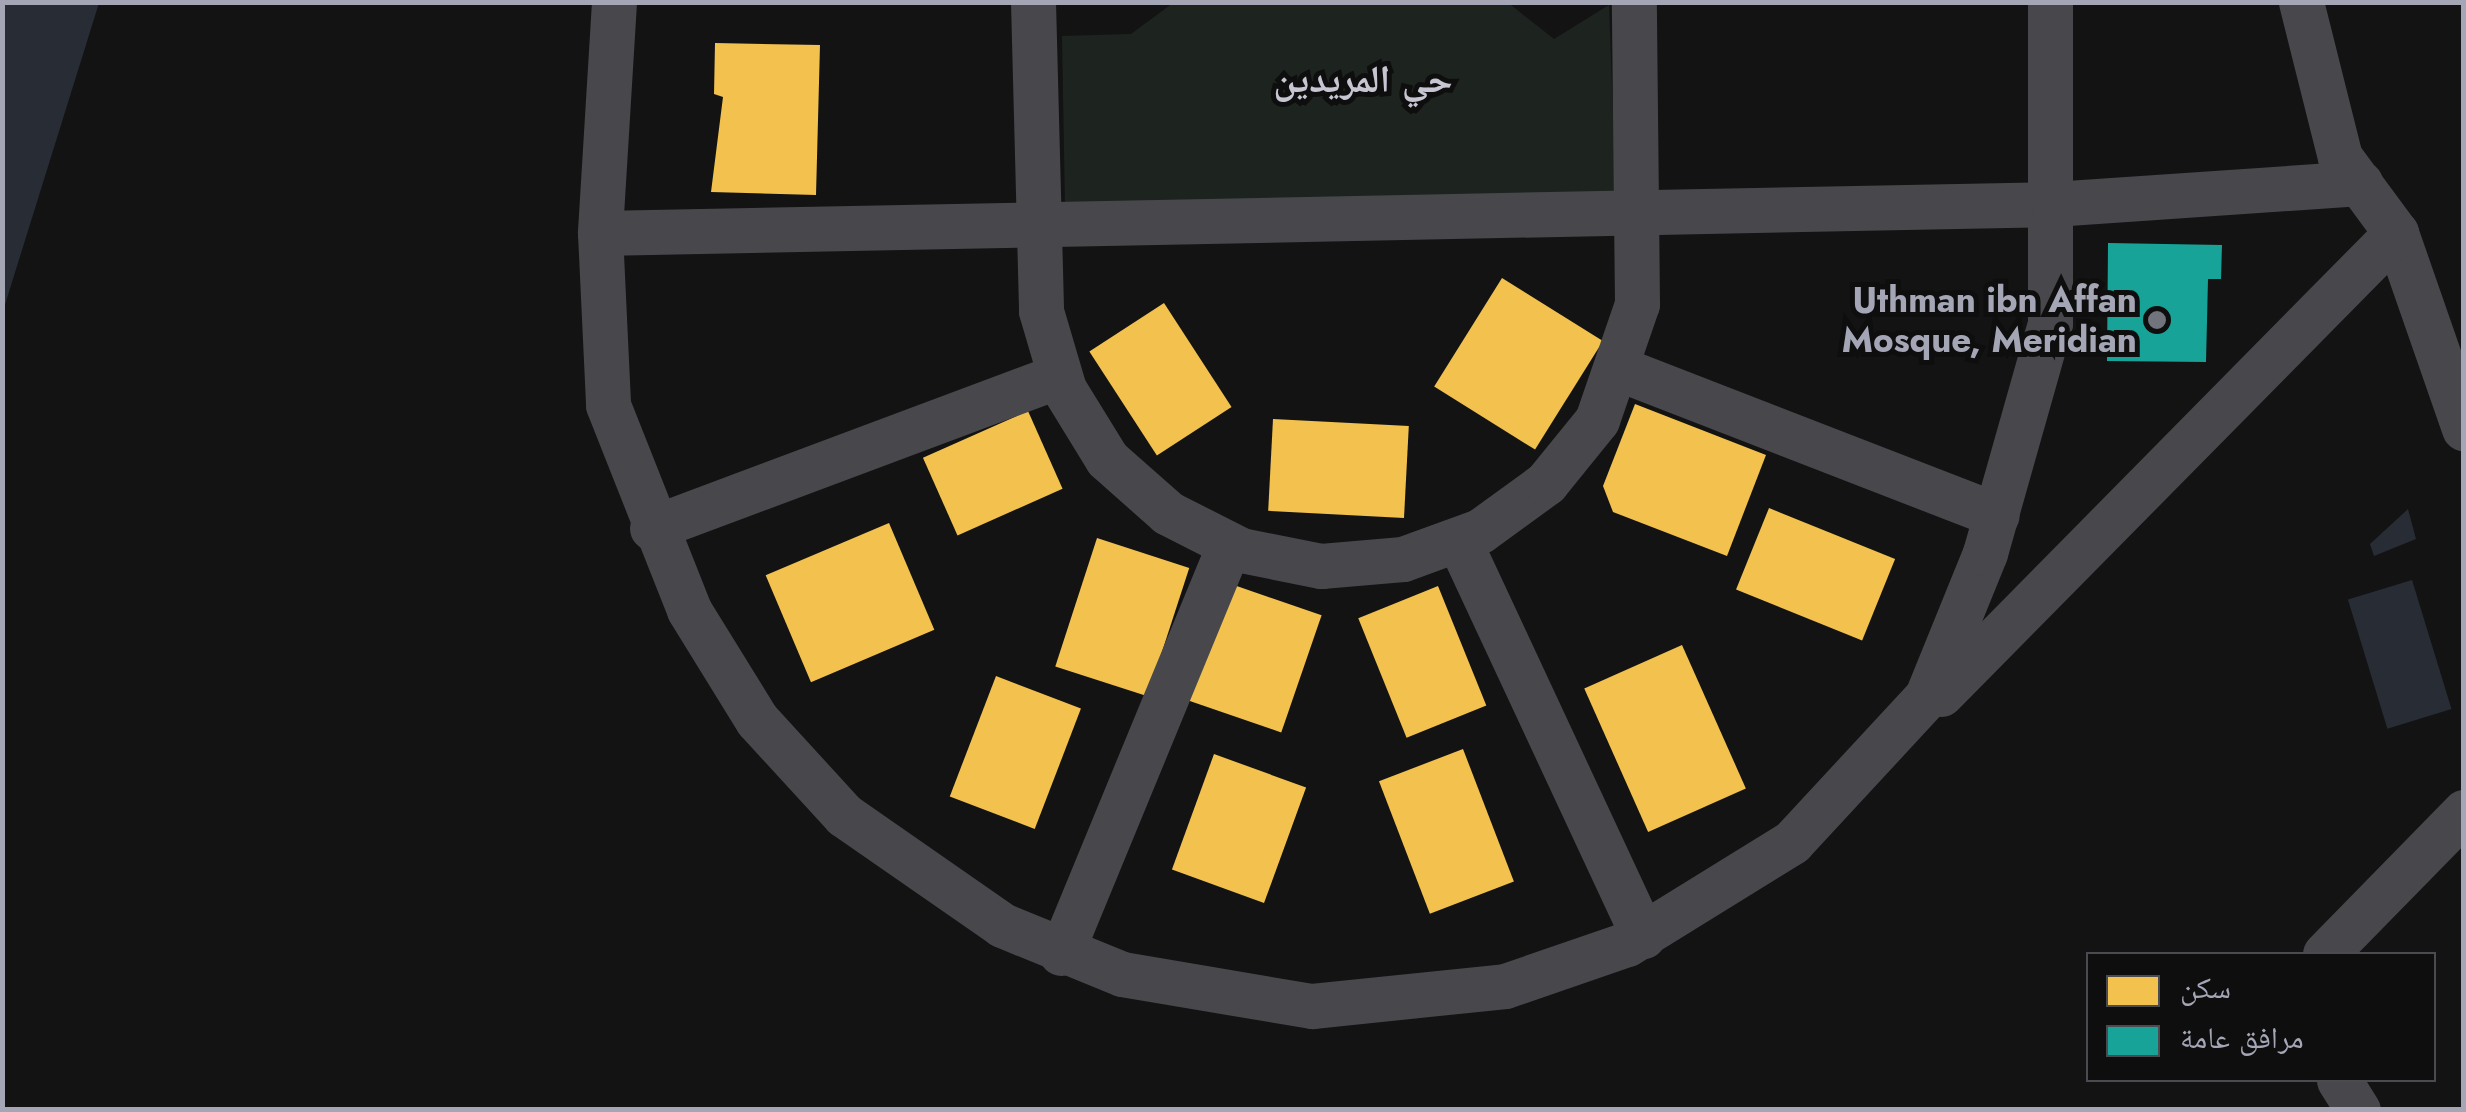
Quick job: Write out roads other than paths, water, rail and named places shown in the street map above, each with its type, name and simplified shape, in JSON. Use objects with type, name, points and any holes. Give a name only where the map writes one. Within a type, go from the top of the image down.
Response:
[{"type":"street","points":[[614,2],[600,233],[608,405],[652,528],[720,666],[798,769],[932,884],[1060,953],[1232,998],[1377,1005],[1505,986],[1643,936],[1792,842],[2396,233]]},
{"type":"street","points":[[1033,2],[1035,224],[1041,311],[1058,376],[1083,426],[1136,488],[1229,546],[1280,561],[1362,565],[1458,541],[1546,484],[1597,420],[1620,369],[1637,304],[1634,2]]},
{"type":"street","points":[[1884,752],[1953,646],[1997,516],[2050,322],[2050,2]]},
{"type":"street","points":[[2301,2],[2340,157],[2396,233],[2464,428]]},
{"type":"street","points":[[600,233],[2053,204],[2360,183]]},
{"type":"street","points":[[1620,369],[1997,516]]},
{"type":"street","points":[[652,528],[1058,376]]},
{"type":"street","points":[[1458,541],[1643,936]]},
{"type":"street","points":[[1060,953],[1229,546]]},
{"type":"street","points":[[2327,952],[2464,812]]},
{"type":"street","points":[[2341,1082],[2358,1110]]},
{"type":"place","name":"Uthman ibn Affan Mosque, Meridian","points":[[2157,320]]},
{"type":"district","name":"حي المريدين","points":[[1363,79]]}]
